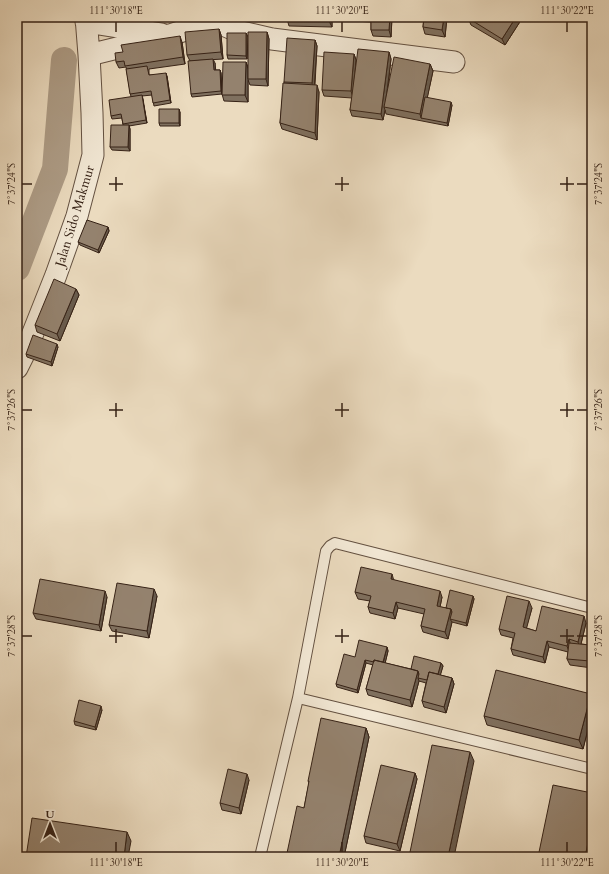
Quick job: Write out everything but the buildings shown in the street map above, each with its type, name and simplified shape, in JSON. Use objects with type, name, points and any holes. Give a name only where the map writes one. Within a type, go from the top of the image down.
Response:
[{"type":"street","points":[[86,19],[170,35]]},
{"type":"street","name":"Jalan Sido Makmur","points":[[17,368],[27,348],[56,275],[77,216],[93,155],[86,19]]},
{"type":"street","points":[[89,55],[170,35],[220,19],[237,31],[272,39],[454,62]]},
{"type":"lane","points":[[260,857],[298,698],[326,551],[330,546],[335,543],[592,608]]},
{"type":"lane","points":[[298,698],[592,769]]},
{"type":"waterway","points":[[17,268],[55,169],[64,60]]}]
